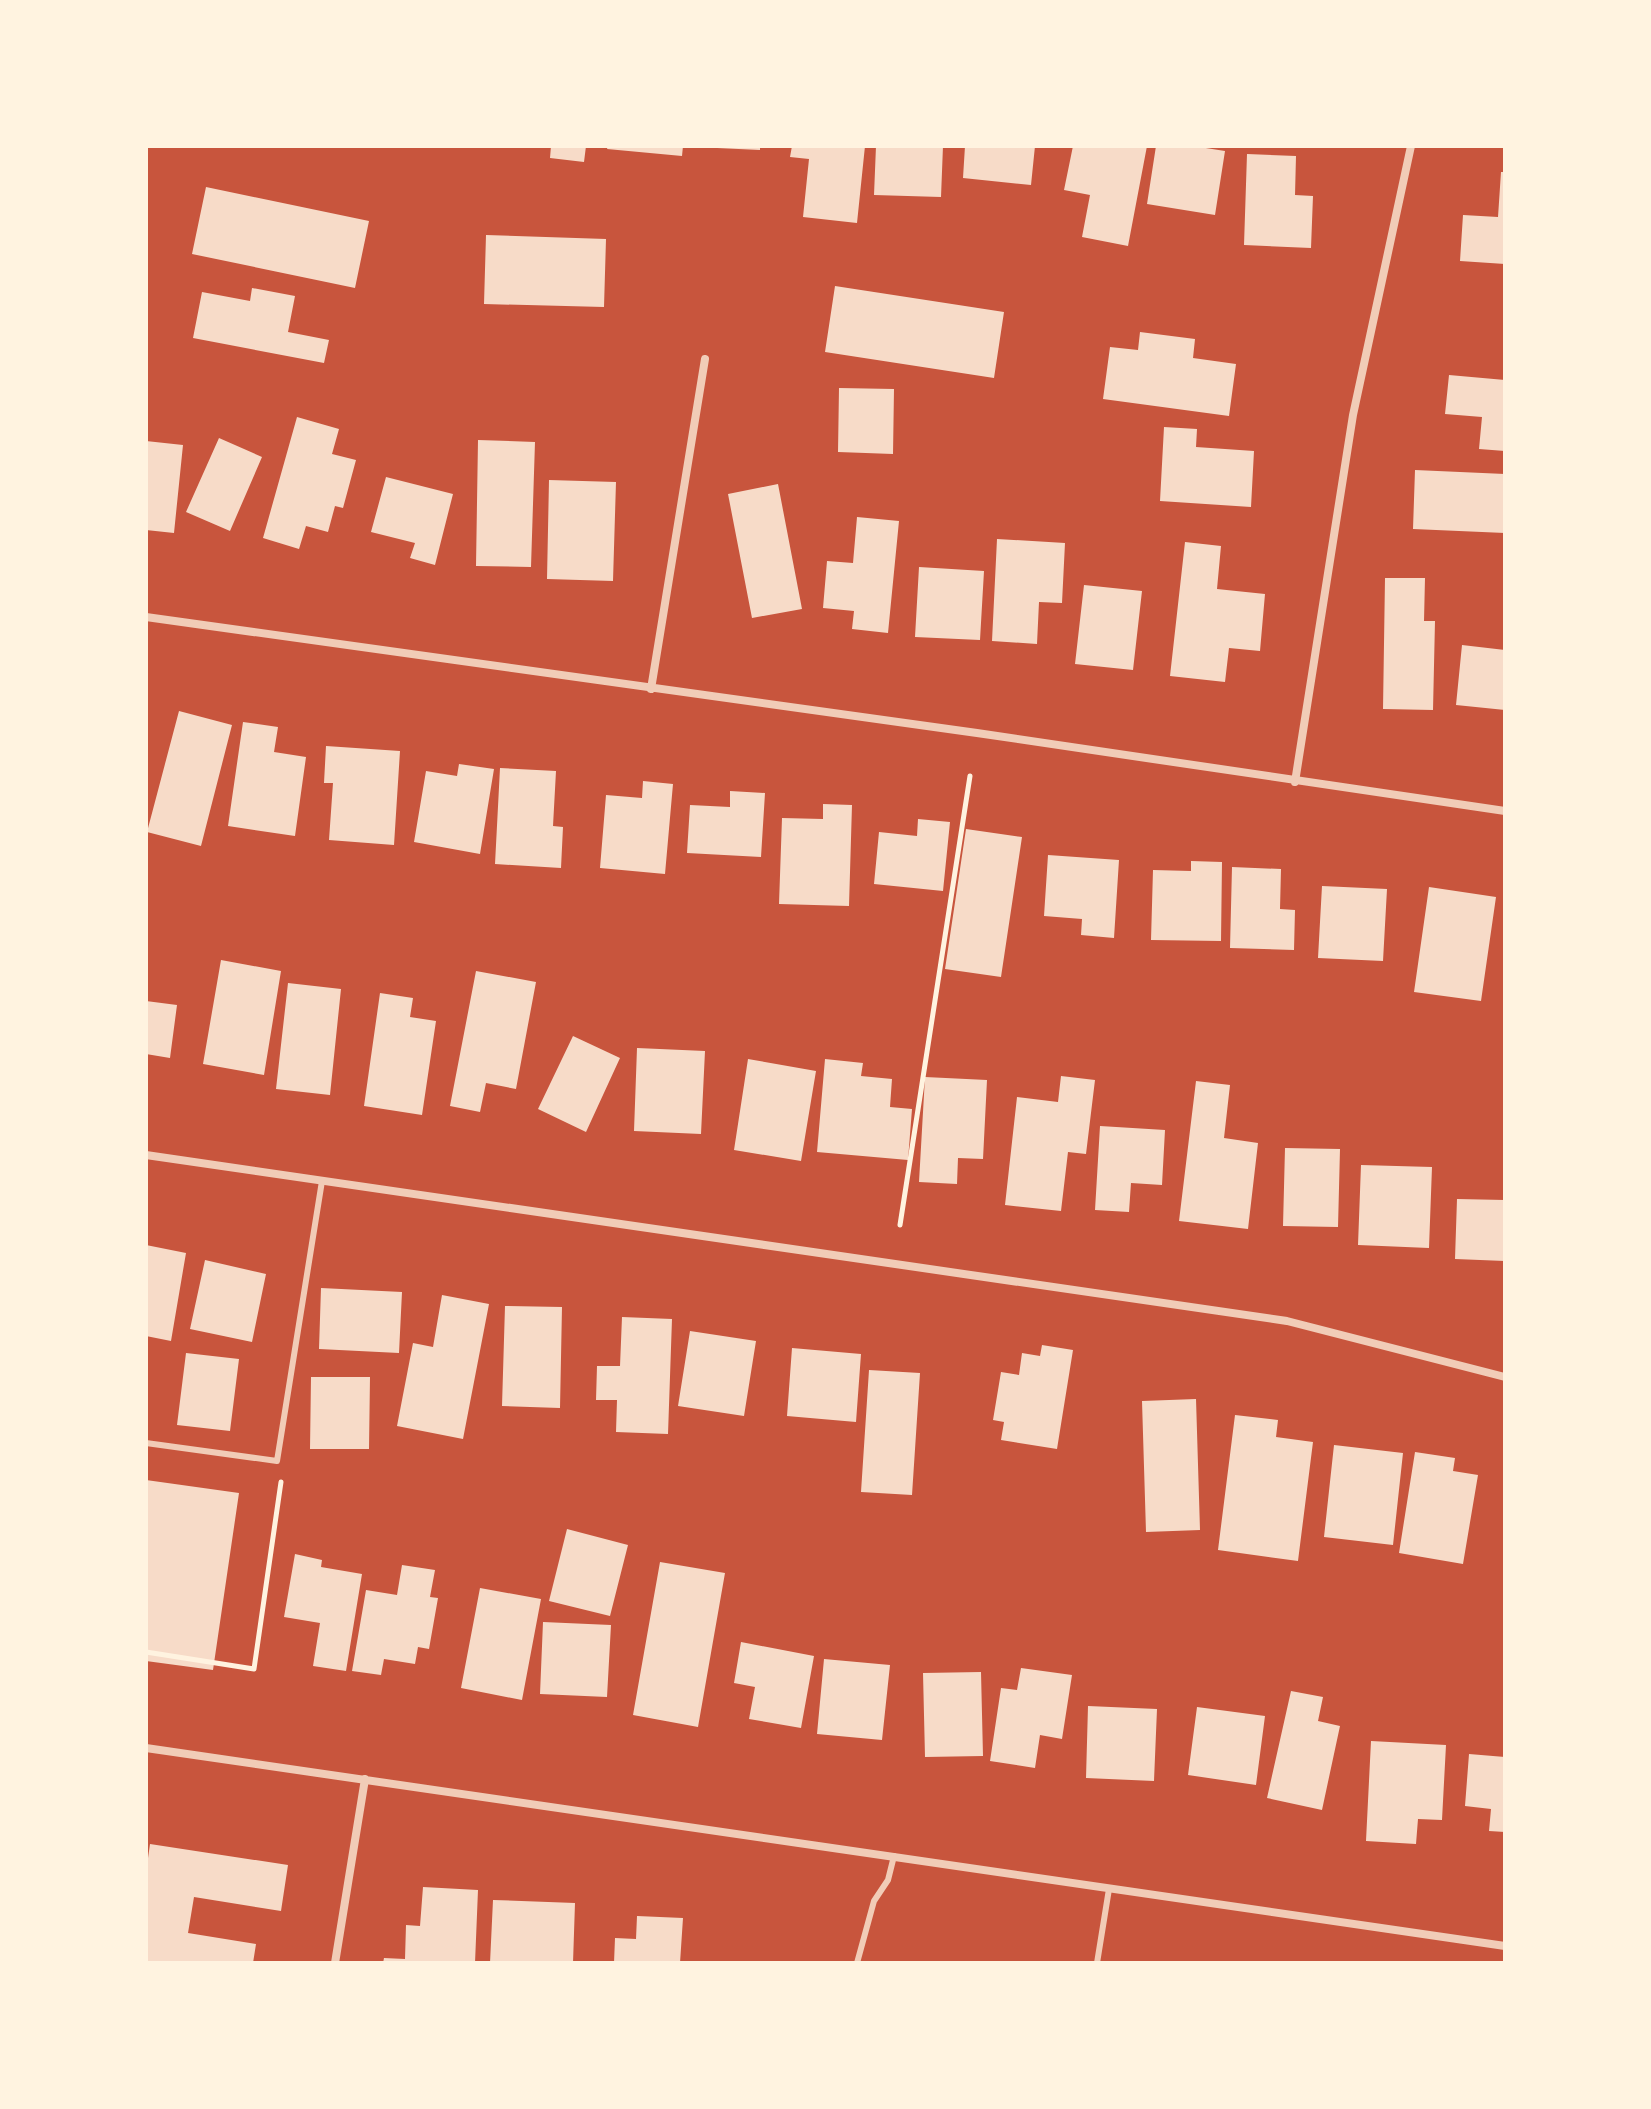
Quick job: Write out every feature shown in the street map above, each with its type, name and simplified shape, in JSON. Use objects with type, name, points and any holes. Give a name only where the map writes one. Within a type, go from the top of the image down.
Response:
[{"type":"street","points":[[1295,782],[1353,415],[1411,146]]},
{"type":"street","points":[[651,689],[705,359]]},
{"type":"street","points":[[146,617],[977,733],[1505,811]]},
{"type":"street","points":[[146,1155],[1287,1321],[1505,1377]]},
{"type":"street","points":[[146,1748],[1505,1946]]},
{"type":"street","points":[[335,1963],[365,1779]]},
{"type":"lane","points":[[146,1443],[277,1461],[322,1181]]},
{"type":"lane","points":[[857,1963],[874,1901],[888,1880],[894,1856]]},
{"type":"lane","points":[[1097,1963],[1109,1889]]},
{"type":"path","points":[[900,1225],[970,776]]},
{"type":"path","points":[[146,1652],[254,1669],[281,1485],[277,1461]]},
{"type":"building","points":[[551,146],[586,146],[584,162],[550,158]]},
{"type":"building","points":[[608,146],[683,146],[682,156],[607,149]]},
{"type":"building","points":[[760,146],[760,150],[717,148]]},
{"type":"building","points":[[792,146],[865,146],[857,223],[803,217],[809,159],[790,157]]},
{"type":"building","points":[[876,146],[943,146],[941,197],[874,195]]},
{"type":"building","points":[[965,146],[1035,146],[1031,185],[963,178]]},
{"type":"building","points":[[1073,146],[1147,146],[1128,246],[1082,237],[1090,195],[1064,190]]},
{"type":"building","points":[[1156,146],[1193,146],[1225,151],[1215,215],[1147,204]]},
{"type":"building","points":[[1247,154],[1296,156],[1295,195],[1313,196],[1311,248],[1244,245]]},
{"type":"building","points":[[1501,172],[1505,172],[1505,264],[1460,261],[1463,215],[1498,217]]},
{"type":"building","points":[[206,187],[369,221],[355,288],[192,254]]},
{"type":"building","points":[[486,235],[606,239],[604,307],[484,304]]},
{"type":"building","points":[[835,286],[1004,312],[994,378],[825,352]]},
{"type":"building","points":[[252,288],[295,296],[288,332],[329,340],[324,363],[193,338],[202,292],[250,301]]},
{"type":"building","points":[[1140,332],[1195,339],[1193,358],[1236,364],[1229,416],[1103,399],[1110,347],[1138,350]]},
{"type":"building","points":[[1449,375],[1505,380],[1505,451],[1479,449],[1482,417],[1445,414]]},
{"type":"building","points":[[839,388],[894,389],[893,454],[838,452]]},
{"type":"building","points":[[297,417],[339,429],[332,454],[356,460],[343,508],[335,506],[328,532],[306,526],[299,549],[263,538]]},
{"type":"building","points":[[1164,427],[1197,429],[1196,447],[1254,451],[1251,507],[1160,501]]},
{"type":"building","points":[[219,438],[262,457],[230,531],[186,512]]},
{"type":"building","points":[[478,440],[535,442],[531,567],[476,566]]},
{"type":"building","points":[[146,441],[183,445],[174,533],[146,530]]},
{"type":"building","points":[[1415,470],[1505,474],[1505,533],[1413,529]]},
{"type":"building","points":[[386,477],[453,494],[435,565],[410,558],[415,543],[371,532]]},
{"type":"building","points":[[549,480],[616,482],[613,581],[547,579]]},
{"type":"building","points":[[778,484],[802,609],[752,618],[728,494]]},
{"type":"building","points":[[857,517],[899,521],[888,633],[852,629],[854,611],[823,608],[827,561],[853,563]]},
{"type":"building","points":[[997,539],[1065,543],[1062,603],[1039,602],[1037,644],[992,641]]},
{"type":"building","points":[[1185,542],[1221,546],[1217,589],[1265,594],[1260,651],[1229,648],[1225,682],[1170,676]]},
{"type":"building","points":[[919,567],[984,571],[980,640],[915,637]]},
{"type":"building","points":[[1385,578],[1425,578],[1424,621],[1435,621],[1433,710],[1383,709]]},
{"type":"building","points":[[1084,585],[1142,591],[1133,670],[1075,664]]},
{"type":"building","points":[[1462,645],[1505,650],[1505,710],[1456,705]]},
{"type":"building","points":[[179,711],[232,725],[201,846],[147,832]]},
{"type":"building","points":[[243,722],[278,727],[274,752],[306,757],[295,836],[228,826]]},
{"type":"building","points":[[326,746],[400,751],[394,845],[329,840],[333,783],[324,783]]},
{"type":"building","points":[[459,764],[494,769],[480,854],[414,842],[426,771],[457,776]]},
{"type":"building","points":[[500,768],[556,771],[553,826],[563,827],[561,868],[495,864]]},
{"type":"building","points":[[643,781],[673,784],[665,874],[600,868],[606,795],[642,798]]},
{"type":"building","points":[[730,791],[765,793],[761,857],[687,853],[690,805],[730,807]]},
{"type":"building","points":[[823,804],[852,805],[849,906],[779,904],[782,818],[823,819]]},
{"type":"building","points":[[918,819],[950,822],[943,891],[874,884],[879,832],[917,836]]},
{"type":"building","points":[[966,829],[1022,837],[1001,977],[945,969]]},
{"type":"building","points":[[1048,855],[1119,860],[1114,938],[1081,935],[1082,919],[1044,916]]},
{"type":"building","points":[[1191,861],[1222,862],[1221,941],[1151,940],[1153,870],[1191,871]]},
{"type":"building","points":[[1232,867],[1281,869],[1280,909],[1295,910],[1294,950],[1230,948]]},
{"type":"building","points":[[1322,886],[1387,889],[1383,961],[1318,958]]},
{"type":"building","points":[[1429,887],[1496,897],[1481,1001],[1414,992]]},
{"type":"building","points":[[221,960],[281,971],[264,1075],[203,1064]]},
{"type":"building","points":[[476,971],[536,982],[516,1089],[486,1083],[480,1112],[450,1106]]},
{"type":"building","points":[[288,983],[341,989],[330,1095],[276,1089]]},
{"type":"building","points":[[380,993],[413,998],[410,1017],[436,1021],[422,1115],[364,1106]]},
{"type":"building","points":[[146,1001],[177,1005],[170,1058],[146,1054]]},
{"type":"building","points":[[573,1036],[620,1058],[586,1132],[538,1109]]},
{"type":"building","points":[[637,1048],[705,1051],[701,1134],[634,1131]]},
{"type":"building","points":[[748,1059],[816,1071],[801,1161],[734,1150]]},
{"type":"building","points":[[825,1059],[863,1063],[861,1076],[892,1079],[890,1107],[912,1109],[908,1160],[817,1152]]},
{"type":"building","points":[[1061,1076],[1095,1080],[1086,1154],[1068,1152],[1061,1211],[1005,1205],[1017,1097],[1058,1102]]},
{"type":"building","points":[[925,1077],[987,1080],[983,1159],[958,1158],[957,1184],[919,1182]]},
{"type":"building","points":[[1196,1081],[1230,1085],[1224,1138],[1258,1143],[1248,1229],[1179,1221]]},
{"type":"building","points":[[1100,1126],[1165,1130],[1162,1185],[1131,1183],[1129,1212],[1095,1210]]},
{"type":"building","points":[[1285,1148],[1340,1149],[1338,1227],[1283,1226]]},
{"type":"building","points":[[1361,1165],[1432,1167],[1429,1248],[1358,1245]]},
{"type":"building","points":[[1457,1199],[1505,1200],[1505,1261],[1455,1259]]},
{"type":"building","points":[[146,1245],[186,1253],[171,1341],[146,1336]]},
{"type":"building","points":[[205,1260],[266,1274],[252,1342],[190,1329]]},
{"type":"building","points":[[321,1288],[402,1292],[399,1353],[319,1349]]},
{"type":"building","points":[[442,1295],[489,1304],[463,1439],[397,1426],[413,1343],[433,1347]]},
{"type":"building","points":[[505,1306],[562,1307],[560,1408],[502,1406]]},
{"type":"building","points":[[622,1317],[672,1319],[668,1434],[616,1432],[617,1400],[596,1400],[597,1366],[620,1366]]},
{"type":"building","points":[[690,1331],[756,1341],[744,1416],[678,1406]]},
{"type":"building","points":[[1042,1345],[1073,1350],[1057,1449],[1001,1440],[1004,1422],[993,1420],[1001,1372],[1019,1375],[1022,1353],[1040,1356]]},
{"type":"building","points":[[792,1348],[861,1354],[856,1422],[787,1416]]},
{"type":"building","points":[[186,1353],[239,1359],[230,1431],[177,1425]]},
{"type":"building","points":[[869,1370],[920,1373],[912,1495],[861,1492]]},
{"type":"building","points":[[311,1377],[370,1377],[369,1449],[310,1449]]},
{"type":"building","points":[[1196,1399],[1200,1530],[1146,1532],[1142,1401]]},
{"type":"building","points":[[1235,1415],[1278,1420],[1276,1437],[1313,1442],[1298,1561],[1218,1550]]},
{"type":"building","points":[[1334,1445],[1403,1453],[1393,1545],[1324,1537]]},
{"type":"building","points":[[1415,1452],[1455,1458],[1453,1471],[1478,1475],[1463,1564],[1399,1553]]},
{"type":"building","points":[[146,1480],[239,1493],[213,1670],[146,1661]]},
{"type":"building","points":[[567,1529],[628,1545],[610,1616],[549,1601]]},
{"type":"building","points":[[295,1554],[322,1560],[321,1567],[362,1574],[346,1671],[313,1666],[320,1623],[284,1617]]},
{"type":"building","points":[[660,1562],[725,1573],[698,1727],[633,1715]]},
{"type":"building","points":[[402,1565],[435,1570],[430,1597],[438,1598],[429,1649],[418,1647],[415,1664],[384,1659],[381,1675],[352,1671],[366,1590],[397,1595]]},
{"type":"building","points":[[480,1588],[541,1599],[522,1700],[461,1688]]},
{"type":"building","points":[[543,1622],[611,1625],[607,1697],[540,1694]]},
{"type":"building","points":[[741,1642],[814,1656],[801,1728],[749,1719],[755,1687],[734,1683]]},
{"type":"building","points":[[824,1659],[890,1665],[882,1740],[817,1734]]},
{"type":"building","points":[[1021,1668],[1072,1675],[1062,1739],[1040,1735],[1035,1768],[990,1761],[1001,1688],[1017,1690]]},
{"type":"building","points":[[981,1672],[983,1756],[925,1757],[923,1673]]},
{"type":"building","points":[[1291,1691],[1323,1697],[1318,1721],[1340,1726],[1322,1810],[1267,1798]]},
{"type":"building","points":[[1088,1706],[1157,1709],[1154,1781],[1086,1778]]},
{"type":"building","points":[[1197,1707],[1265,1716],[1256,1785],[1188,1775]]},
{"type":"building","points":[[1371,1741],[1446,1745],[1442,1820],[1418,1819],[1416,1844],[1366,1841]]},
{"type":"building","points":[[1469,1754],[1505,1757],[1505,1832],[1489,1831],[1491,1809],[1465,1806]]},
{"type":"building","points":[[150,1844],[288,1865],[281,1911],[194,1897],[188,1933],[256,1944],[253,1963],[146,1963],[146,1872]]},
{"type":"building","points":[[423,1887],[478,1890],[475,1963],[383,1963],[384,1958],[405,1959],[406,1925],[420,1926]]},
{"type":"building","points":[[493,1900],[575,1903],[573,1963],[490,1963]]},
{"type":"building","points":[[637,1916],[683,1918],[680,1963],[614,1963],[615,1938],[636,1939]]}]
